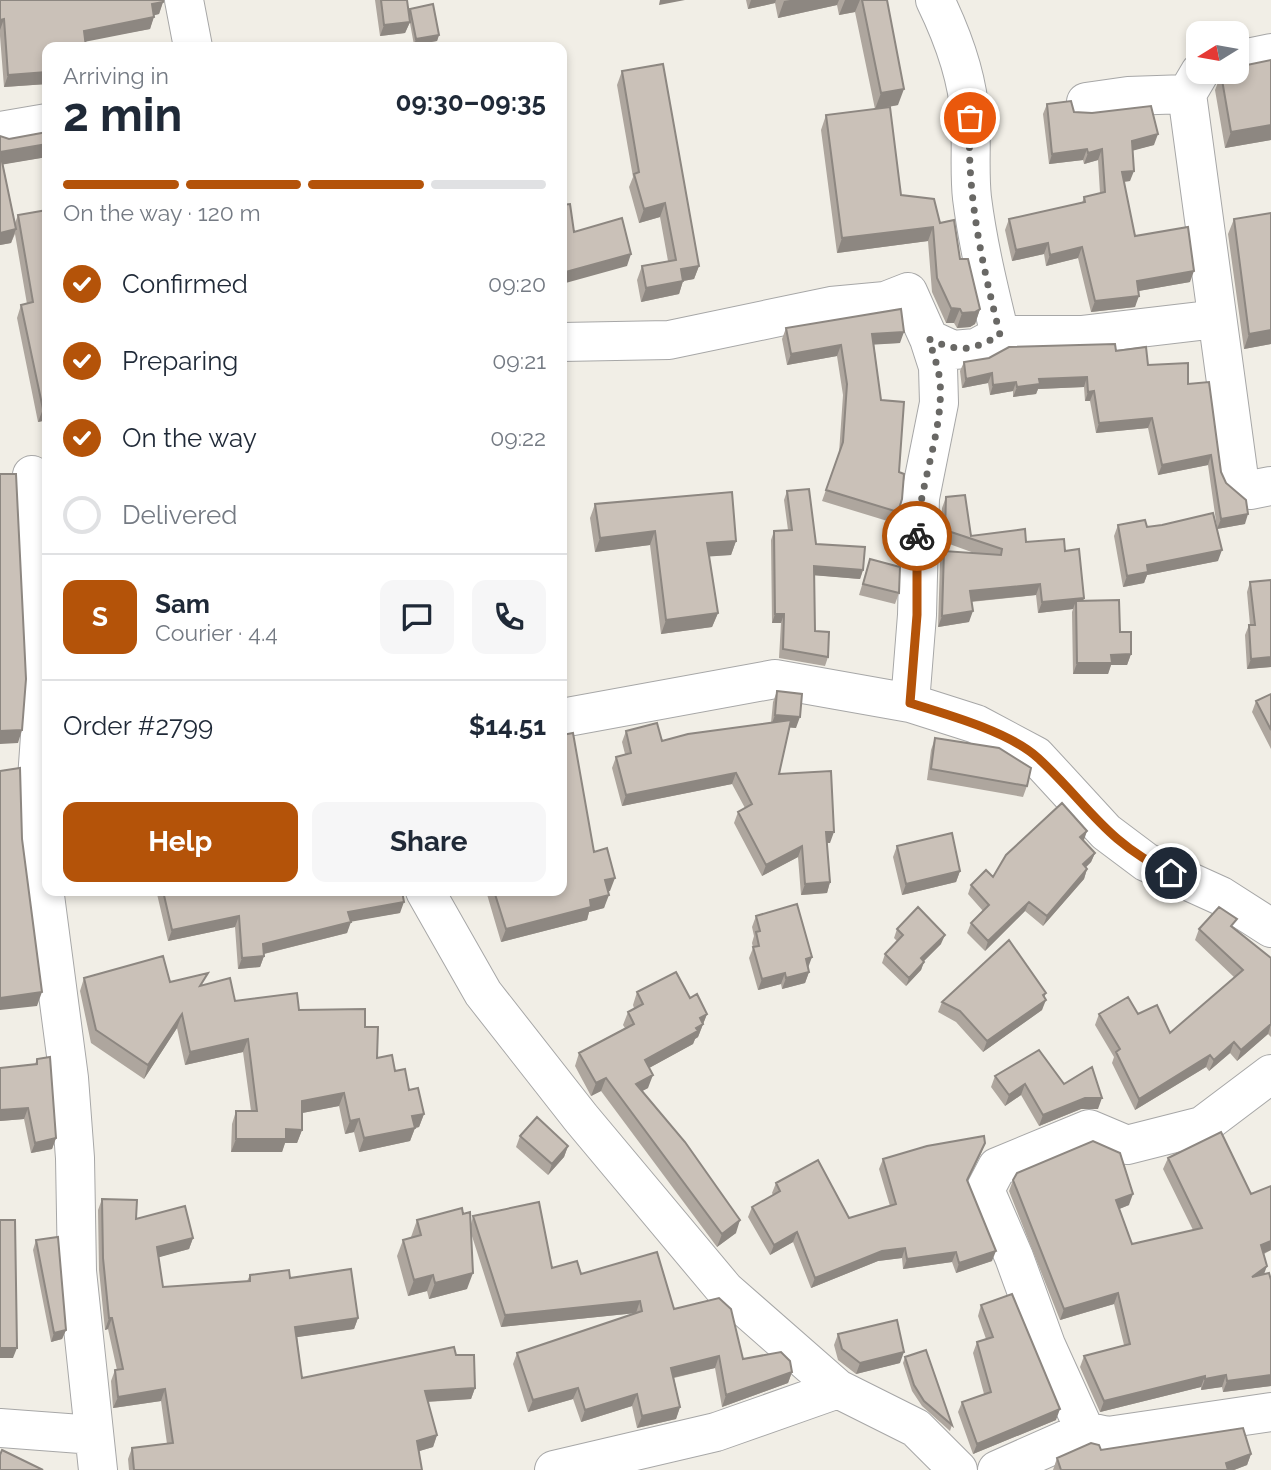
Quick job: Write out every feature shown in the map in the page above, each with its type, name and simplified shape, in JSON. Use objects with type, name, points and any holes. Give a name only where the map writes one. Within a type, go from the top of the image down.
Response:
[{"type":"street","points":[[184,0],[192,42]]},
{"type":"street","points":[[935,0],[949,30],[966,90],[970,118],[972,198],[981,260],[1000,335]]},
{"type":"street","points":[[1250,57],[1271,53]]},
{"type":"street","points":[[1086,102],[1189,84]]},
{"type":"street","points":[[1194,84],[1217,319],[1239,478],[1250,489],[1271,486]]},
{"type":"street","points":[[0,131],[42,124]]},
{"type":"street","points":[[567,342],[669,340],[831,306],[885,301],[908,292],[938,367],[940,393],[920,498],[917,615],[910,703]]},
{"type":"street","points":[[929,339],[953,350],[976,348],[1000,335],[1081,335],[1217,319]]},
{"type":"street","points":[[26,474],[42,679]]},
{"type":"street","points":[[567,717],[775,679],[910,703],[976,724],[1036,756],[1106,832],[1146,862],[1221,896],[1271,929]]},
{"type":"street","points":[[42,776],[39,850],[42,873]]},
{"type":"street","points":[[0,1428],[96,1452],[77,1271],[75,1158],[69,1078],[45,896]]},
{"type":"street","points":[[428,896],[483,993],[589,1128],[725,1290],[838,1389],[916,1428],[958,1470]]},
{"type":"street","points":[[1084,1431],[1046,1345],[1014,1257],[985,1190],[989,1180],[997,1167],[1089,1129],[1127,1145],[1202,1126],[1271,1074]]},
{"type":"street","points":[[554,1470],[716,1432],[838,1389]]},
{"type":"street","points":[[997,1470],[1084,1431],[1108,1436],[1271,1412]]},
{"type":"building","points":[[0,0],[163,0],[152,4],[154,17],[84,31],[85,42],[42,42],[42,72],[8,75],[4,19],[0,20]]},
{"type":"building","points":[[381,0],[407,0],[410,22],[384,25]]},
{"type":"building","points":[[862,0],[887,0],[904,89],[881,93]]},
{"type":"building","points":[[433,4],[439,35],[416,39],[410,9]]},
{"type":"building","points":[[1271,60],[1271,125],[1231,132],[1223,84],[1250,84],[1250,64]]},
{"type":"building","points":[[663,64],[699,266],[681,269],[683,281],[646,288],[642,266],[676,260],[665,203],[644,209],[634,174],[639,172],[622,71]]},
{"type":"building","points":[[1071,101],[1074,112],[1092,113],[1151,106],[1158,134],[1132,141],[1134,171],[1122,172],[1135,236],[1188,227],[1194,271],[1137,281],[1139,296],[1095,301],[1082,247],[1050,255],[1048,243],[1016,250],[1009,219],[1085,202],[1084,197],[1105,192],[1102,149],[1088,153],[1087,149],[1052,154],[1047,104]]},
{"type":"building","points":[[890,107],[901,195],[934,199],[940,223],[954,220],[960,259],[968,259],[980,309],[975,312],[962,313],[960,309],[951,308],[937,278],[933,227],[842,238],[826,115]]},
{"type":"building","points":[[42,133],[42,145],[0,152],[0,136],[9,139]]},
{"type":"building","points":[[0,152],[16,229],[0,233]]},
{"type":"building","points":[[567,204],[570,204],[574,232],[622,218],[631,254],[567,272]]},
{"type":"building","points":[[42,211],[42,404],[21,305],[33,302],[18,215]]},
{"type":"building","points":[[1271,213],[1271,330],[1249,334],[1234,219]]},
{"type":"building","points":[[901,309],[904,332],[872,334],[881,400],[904,402],[899,472],[904,474],[898,512],[826,490],[843,442],[847,384],[841,345],[791,354],[786,328]]},
{"type":"building","points":[[1115,344],[1116,351],[1146,347],[1148,365],[1188,363],[1188,384],[1209,382],[1221,472],[1226,483],[1246,500],[1248,514],[1221,519],[1211,455],[1162,465],[1152,418],[1099,423],[1094,391],[1088,392],[1087,377],[1039,379],[1040,384],[1017,387],[1016,382],[993,385],[992,373],[966,379],[964,362],[989,358],[1009,347]]},
{"type":"building","points":[[0,474],[16,474],[26,679],[22,730],[0,731]]},
{"type":"building","points":[[809,489],[816,544],[865,547],[863,570],[814,566],[815,631],[829,632],[828,657],[783,649],[784,614],[775,614],[774,531],[792,530],[787,491]]},
{"type":"building","points":[[732,492],[736,541],[707,543],[718,613],[666,620],[655,531],[600,538],[595,504]]},
{"type":"building","points":[[965,495],[971,536],[1025,529],[1026,542],[1064,539],[1065,551],[1079,549],[1084,598],[1042,602],[1040,584],[970,591],[973,611],[942,616],[944,551],[1001,555],[1002,549],[945,530],[946,497]]},
{"type":"building","points":[[1213,513],[1222,550],[1147,565],[1148,572],[1127,576],[1118,525],[1145,520],[1147,527]]},
{"type":"building","points":[[870,559],[900,567],[899,593],[863,584]]},
{"type":"building","points":[[1271,580],[1271,657],[1251,659],[1249,625],[1255,625],[1250,582]]},
{"type":"building","points":[[1119,600],[1120,632],[1131,632],[1131,654],[1111,655],[1112,663],[1077,663],[1076,601]]},
{"type":"building","points":[[777,691],[802,694],[800,717],[775,715]]},
{"type":"building","points":[[1271,694],[1271,730],[1256,701]]},
{"type":"building","points":[[791,720],[779,774],[831,771],[834,832],[826,832],[830,882],[805,884],[802,846],[766,865],[738,812],[752,804],[736,773],[626,795],[616,757],[631,753],[626,731],[657,723],[662,741],[688,734]]},
{"type":"building","points":[[573,733],[594,852],[607,848],[615,878],[605,880],[609,895],[590,900],[591,907],[506,929],[496,896],[567,896],[567,734]]},
{"type":"building","points":[[935,738],[999,748],[1031,768],[1027,786],[931,769]]},
{"type":"building","points":[[20,768],[22,839],[42,992],[0,998],[0,771]]},
{"type":"building","points":[[1062,803],[1087,831],[1080,837],[1095,853],[1083,864],[1087,869],[1047,916],[1029,902],[988,941],[971,923],[989,905],[971,885],[986,870],[993,877],[1006,855]]},
{"type":"building","points":[[952,833],[960,871],[906,884],[897,846]]},
{"type":"building","points":[[164,896],[403,896],[404,902],[348,912],[351,922],[263,944],[264,956],[242,958],[239,916],[172,930]]},
{"type":"building","points":[[797,904],[812,957],[806,959],[809,972],[786,978],[785,973],[762,979],[753,947],[759,946],[756,932],[760,931],[756,916]]},
{"type":"building","points":[[918,907],[945,935],[921,958],[924,962],[909,978],[885,954],[903,935],[897,929]]},
{"type":"building","points":[[1219,907],[1237,919],[1231,926],[1271,958],[1271,1024],[1241,1050],[1234,1042],[1214,1060],[1210,1055],[1139,1099],[1116,1052],[1120,1049],[1099,1014],[1128,997],[1138,1014],[1157,1005],[1170,1033],[1243,970],[1199,929]]},
{"type":"building","points":[[1009,940],[1046,993],[1043,995],[1046,1000],[987,1041],[960,1011],[942,1002]]},
{"type":"building","points":[[163,956],[170,982],[208,973],[200,986],[230,978],[235,1001],[297,993],[299,1010],[365,1009],[365,1027],[378,1027],[377,1058],[392,1055],[395,1071],[405,1069],[409,1090],[418,1088],[424,1114],[412,1116],[415,1128],[364,1138],[359,1119],[350,1121],[344,1093],[302,1101],[302,1130],[286,1129],[286,1139],[236,1139],[236,1111],[257,1111],[248,1039],[190,1052],[182,1014],[148,1065],[96,1030],[84,978]]},
{"type":"building","points":[[676,972],[690,998],[697,994],[707,1014],[700,1018],[703,1024],[696,1028],[698,1031],[645,1060],[653,1075],[636,1084],[685,1142],[740,1220],[722,1234],[606,1078],[596,1083],[579,1053],[634,1024],[628,1012],[643,1004],[637,992]]},
{"type":"building","points":[[1039,1050],[1064,1084],[1092,1067],[1102,1098],[1085,1098],[1043,1115],[1025,1084],[1009,1095],[995,1076]]},
{"type":"building","points":[[50,1057],[56,1138],[35,1143],[28,1108],[0,1110],[0,1068],[37,1064],[37,1059]]},
{"type":"building","points":[[537,1117],[568,1146],[552,1164],[520,1136]]},
{"type":"building","points":[[1221,1132],[1251,1194],[1271,1186],[1271,1241],[1261,1245],[1267,1266],[1252,1277],[1269,1273],[1271,1280],[1271,1375],[1227,1381],[1226,1375],[1205,1379],[1205,1376],[1104,1401],[1084,1356],[1130,1344],[1118,1293],[1064,1309],[1013,1180],[1017,1173],[1093,1141],[1120,1153],[1133,1194],[1116,1200],[1132,1244],[1202,1228],[1168,1158]]},
{"type":"building","points":[[984,1136],[985,1143],[967,1180],[996,1251],[959,1263],[956,1252],[907,1259],[905,1248],[882,1251],[815,1278],[797,1232],[774,1245],[752,1207],[780,1191],[776,1183],[818,1160],[849,1218],[896,1204],[883,1159],[927,1146]]},
{"type":"building","points":[[102,1199],[137,1200],[136,1219],[185,1206],[193,1238],[157,1247],[163,1287],[250,1281],[250,1275],[289,1270],[290,1278],[351,1269],[358,1318],[295,1327],[302,1378],[454,1347],[456,1355],[474,1355],[475,1388],[425,1391],[437,1435],[417,1441],[422,1470],[134,1470],[132,1448],[173,1443],[165,1389],[118,1397],[115,1370],[123,1369],[112,1318],[109,1318],[103,1258]]},
{"type":"building","points":[[539,1202],[552,1268],[577,1261],[581,1274],[657,1252],[674,1309],[719,1298],[731,1309],[743,1359],[781,1352],[790,1361],[792,1372],[726,1395],[719,1356],[671,1368],[680,1407],[642,1416],[637,1394],[585,1410],[578,1388],[533,1400],[517,1353],[642,1311],[640,1301],[505,1315],[473,1216]]},
{"type":"building","points":[[462,1208],[463,1214],[470,1212],[473,1273],[435,1283],[433,1275],[414,1280],[403,1240],[421,1235],[417,1220]]},
{"type":"building","points":[[0,1220],[15,1220],[17,1348],[0,1348]]},
{"type":"building","points":[[58,1237],[66,1330],[54,1333],[36,1240]]},
{"type":"building","points":[[1012,1294],[1060,1409],[977,1444],[962,1402],[991,1392],[977,1342],[993,1337],[981,1305]]},
{"type":"building","points":[[897,1320],[904,1352],[860,1363],[842,1349],[838,1334]]},
{"type":"building","points":[[926,1350],[952,1425],[924,1401],[914,1385],[905,1357]]},
{"type":"building","points":[[1243,1428],[1251,1454],[1226,1463],[1228,1470],[1061,1470],[1057,1458],[1091,1443],[1099,1445],[1101,1450]]},
{"type":"building","points":[[2,1450],[43,1470],[0,1470]]},
{"type":"way so far","points":[[917,536],[920,498],[939,403],[938,367],[929,339],[953,350],[976,348],[1000,335],[981,260],[972,198],[970,118]]},
{"type":"route","points":[[917,536],[917,615],[910,703],[976,724],[1036,756],[1106,832],[1146,862],[1171,873]]}]
